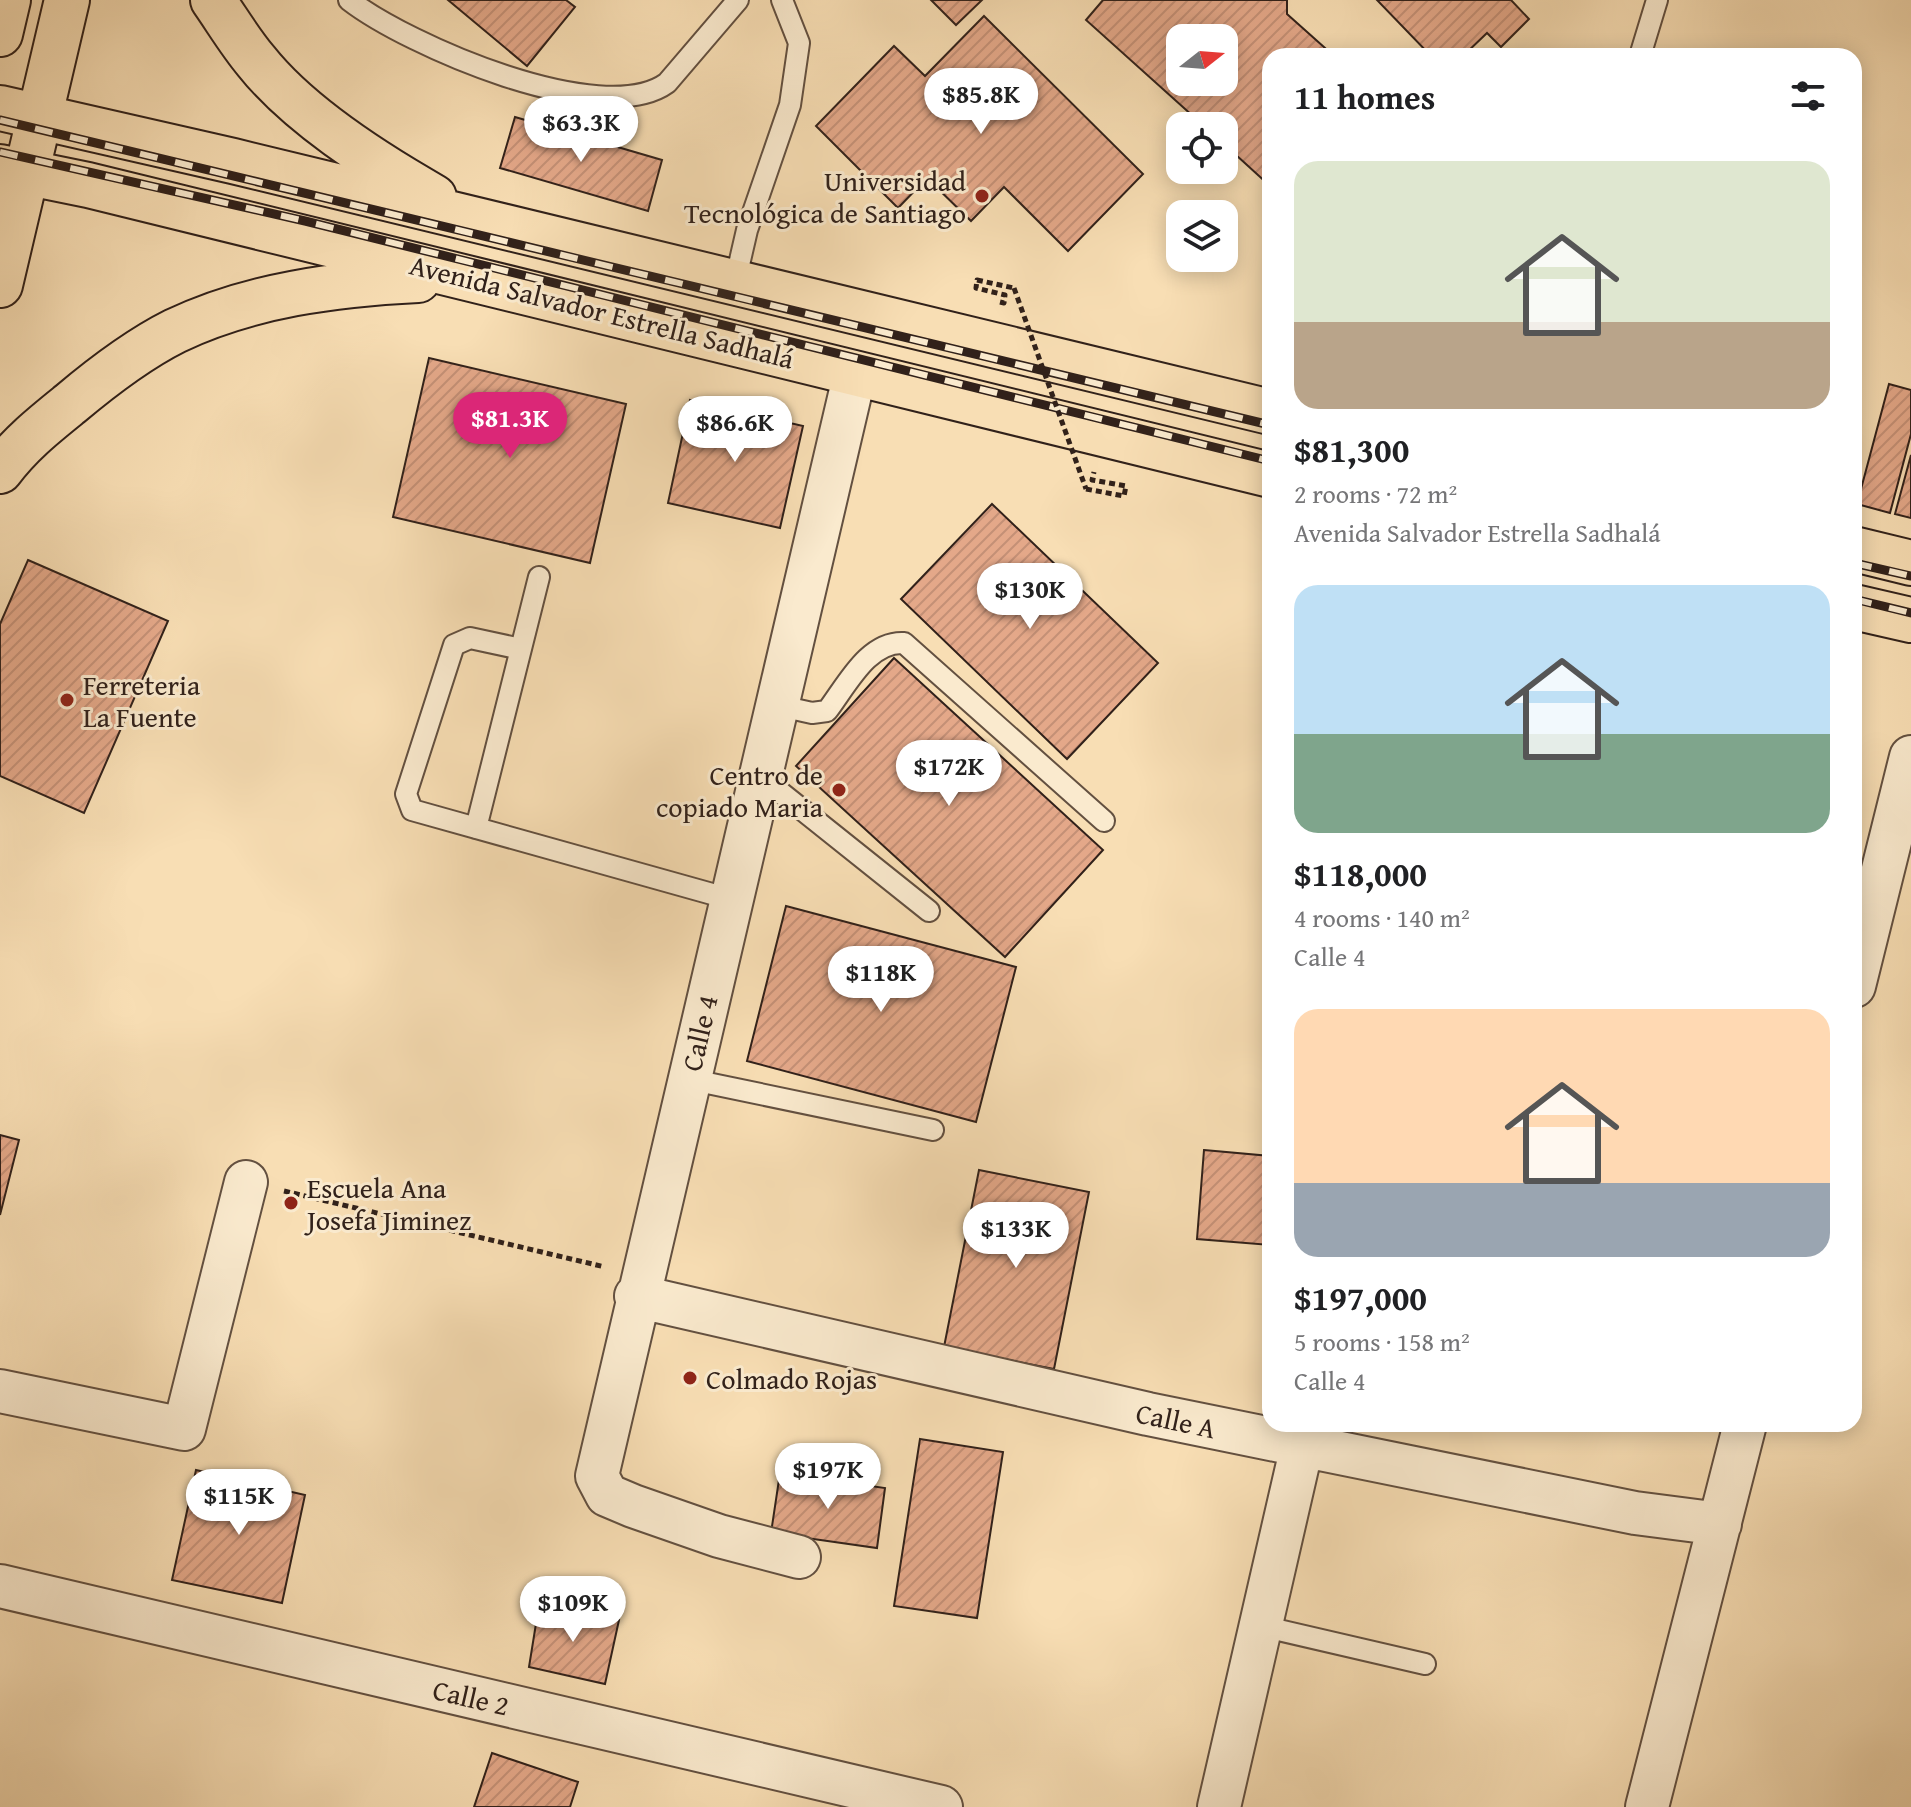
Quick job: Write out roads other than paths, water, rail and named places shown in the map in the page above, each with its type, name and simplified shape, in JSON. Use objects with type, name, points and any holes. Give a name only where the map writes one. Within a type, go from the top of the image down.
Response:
[{"type":"main road","points":[[0,34],[8,0]]},
{"type":"main road","points":[[0,285],[20,113],[67,0]]},
{"type":"main road","points":[[213,0],[257,64],[326,127],[389,172],[478,222]]},
{"type":"main road","name":"Avenida Salvador Estrella Sadhalá","points":[[20,113],[1262,410]]},
{"type":"main road","name":"Avenida Salvador Estrella Sadhalá","points":[[13,170],[469,278],[1262,473]]},
{"type":"main road","points":[[0,471],[21,444],[102,377],[175,331],[277,296],[362,283],[469,278]]},
{"type":"main road","points":[[1862,551],[1911,563]]},
{"type":"main road","points":[[1862,609],[1911,620]]},
{"type":"street","name":"Calle 4","points":[[799,1557],[719,1536],[607,1495],[597,1476],[855,373]]},
{"type":"street","points":[[1862,954],[1911,757]]},
{"type":"street","points":[[0,1391],[184,1429],[246,1182]]},
{"type":"street","name":"Calle A","points":[[639,1286],[1148,1414],[1635,1513],[1720,1524]]},
{"type":"street","points":[[1647,1807],[1743,1432]]},
{"type":"street","points":[[1219,1807],[1302,1446]]},
{"type":"street","name":"Calle 2","points":[[0,1586],[941,1807]]},
{"type":"lane","points":[[349,0],[369,16],[442,55],[561,91],[615,99],[654,92],[667,83],[738,0]]},
{"type":"lane","points":[[735,282],[747,230],[790,105],[799,43],[782,0]]},
{"type":"lane","points":[[1642,48],[1657,0]]},
{"type":"lane","points":[[476,828],[539,577]]},
{"type":"lane","points":[[521,649],[470,638],[454,645],[406,794],[412,810],[730,899]]},
{"type":"lane","points":[[776,705],[812,713],[827,711],[868,657],[887,642],[904,643],[1104,821]]},
{"type":"lane","points":[[760,776],[929,911]]},
{"type":"lane","points":[[688,1079],[933,1130]]},
{"type":"lane","points":[[1261,1626],[1425,1664]]},
{"type":"railway","points":[[0,120],[1262,423]]},
{"type":"railway","points":[[0,152],[305,221],[1262,459]]},
{"type":"railway","points":[[1862,565],[1911,576]]},
{"type":"railway","points":[[1862,601],[1911,613]]},
{"type":"place","name":"Universidad Tecnológica de Santiago","points":[[982,196]]},
{"type":"place","name":"Ferreteria La Fuente","points":[[67,700]]},
{"type":"place","name":"Centro de copiado Maria","points":[[839,790]]},
{"type":"place","name":"Escuela Ana Josefa Jiminez","points":[[291,1203]]},
{"type":"place","name":"Colmado Rojas","points":[[690,1378]]}]
